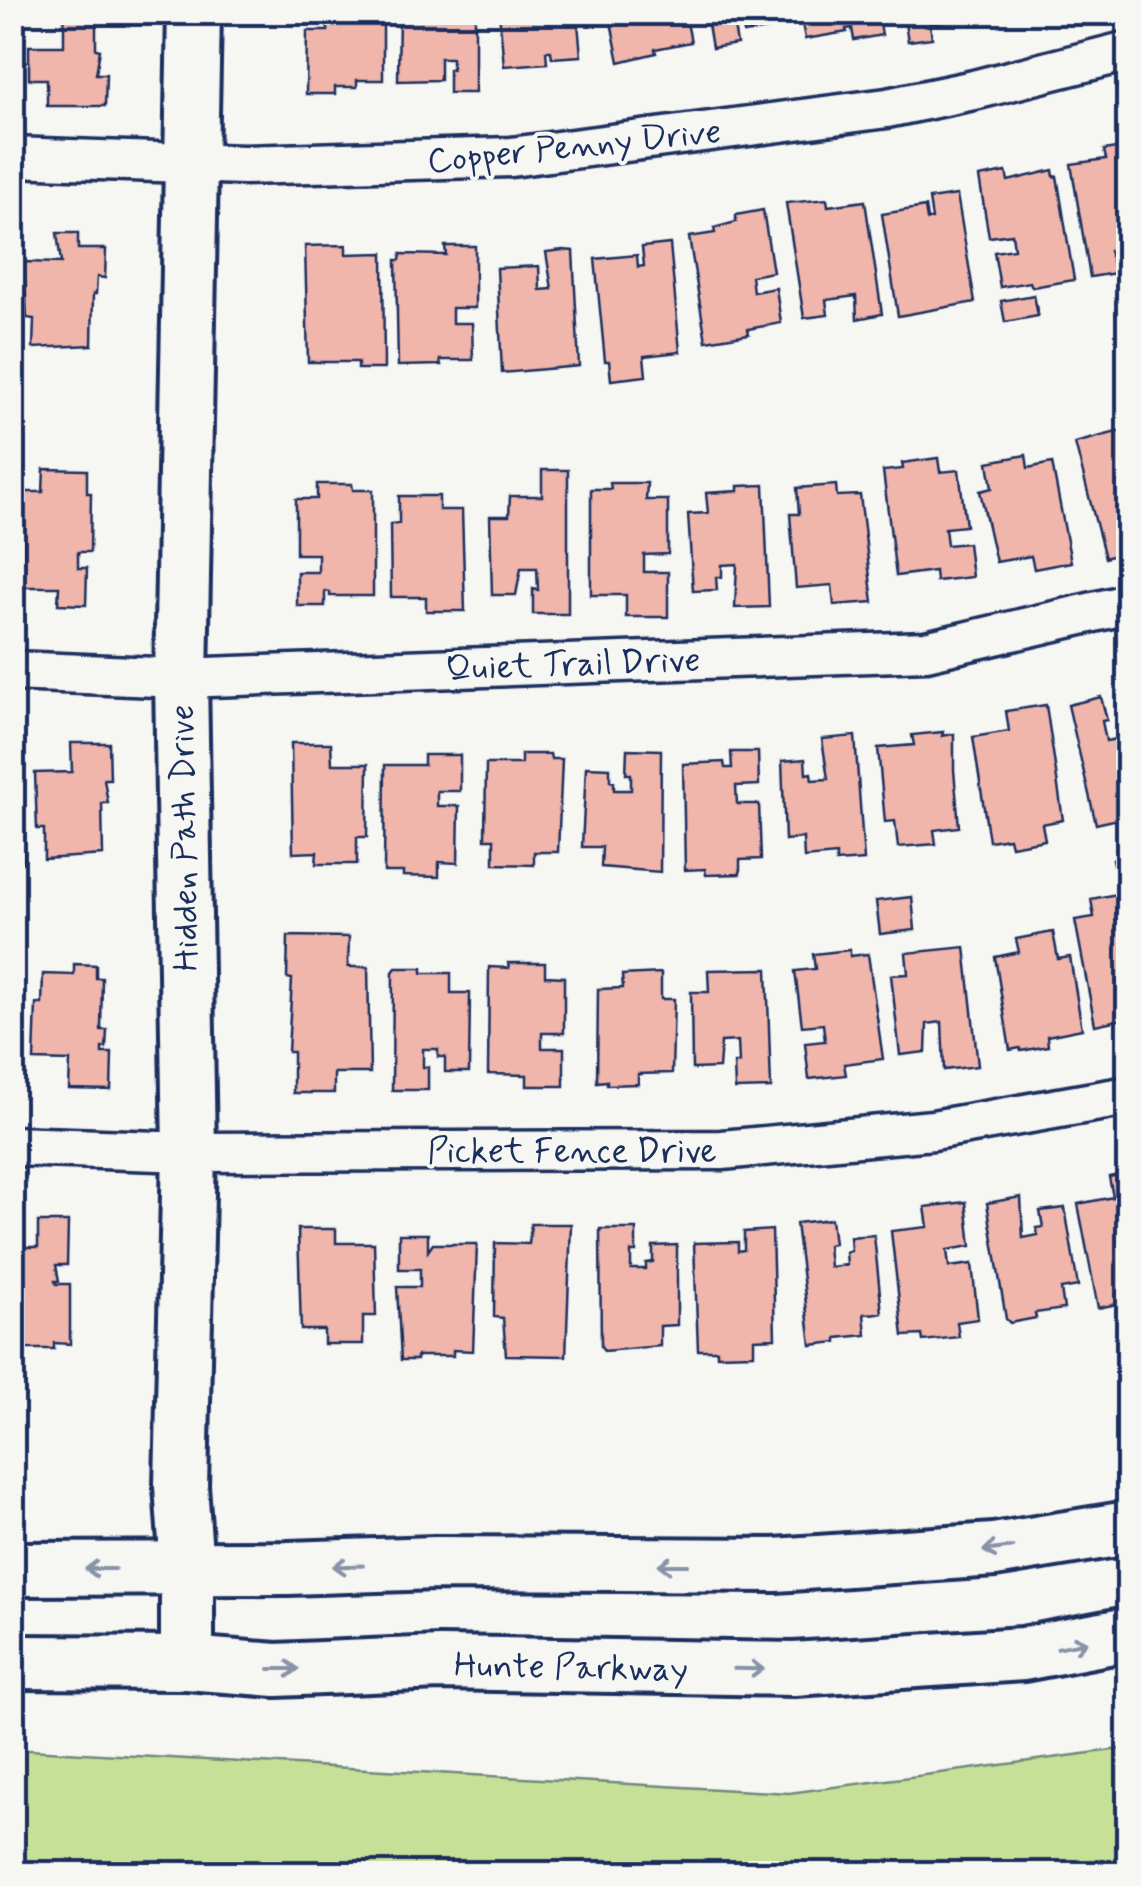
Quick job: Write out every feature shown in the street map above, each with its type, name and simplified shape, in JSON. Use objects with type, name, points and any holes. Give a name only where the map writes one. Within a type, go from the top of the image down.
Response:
[{"type":"main road","name":"Hidden Path Drive","points":[[187,1663],[182,1486],[189,1152],[180,678],[194,12]]},
{"type":"main road","points":[[12,1569],[436,1563],[775,1566],[994,1550],[1128,1528]]},
{"type":"main road","name":"Hunte Parkway","points":[[12,1662],[187,1663],[276,1670],[440,1663],[794,1670],[1023,1654],[1128,1634]]},
{"type":"street","name":"Copper Penny Drive","points":[[12,158],[244,165],[512,157],[887,108],[1128,52]]},
{"type":"street","name":"Quiet Trail Drive","points":[[12,671],[180,678],[926,651],[1128,604]]},
{"type":"street","name":"Picket Fence Drive","points":[[12,1146],[189,1152],[722,1150],[933,1130],[1128,1096]]},
{"type":"green space","points":[[1128,1748],[1128,1873],[13,1873],[13,1749],[789,1793]]},
{"type":"building","points":[[64,12],[96,12],[96,49],[100,50],[96,74],[106,74],[105,106],[47,106],[47,79],[29,79],[29,46],[64,46]]},
{"type":"building","points":[[305,12],[383,12],[383,80],[357,80],[357,87],[335,87],[335,94],[306,94],[307,31],[328,31],[328,17],[305,17]]},
{"type":"building","points":[[399,12],[475,12],[475,93],[449,93],[452,58],[440,58],[440,80],[398,81]]},
{"type":"building","points":[[499,12],[577,12],[581,56],[552,58],[551,51],[546,51],[547,63],[504,66]]},
{"type":"building","points":[[609,12],[685,12],[691,42],[619,62]]},
{"type":"building","points":[[706,12],[729,12],[737,44],[712,48]]},
{"type":"building","points":[[741,12],[784,12],[786,26],[744,33]]},
{"type":"building","points":[[800,12],[878,12],[882,35],[854,40],[852,28],[805,39]]},
{"type":"building","points":[[903,12],[965,12],[944,16],[945,22],[930,24],[932,38],[908,41]]},
{"type":"building","points":[[1128,146],[1128,248],[1109,251],[1116,273],[1090,277],[1071,164],[1106,159],[1104,150]]},
{"type":"building","points":[[1053,170],[1074,280],[1032,287],[1030,282],[1000,287],[994,252],[1014,249],[1012,234],[989,237],[979,177],[1006,172],[1008,181]]},
{"type":"building","points":[[957,195],[975,302],[898,316],[882,214],[925,207],[927,220],[932,219],[929,199]]},
{"type":"building","points":[[827,199],[828,206],[865,201],[882,314],[857,319],[856,296],[826,300],[828,315],[804,318],[786,203]]},
{"type":"building","points":[[763,210],[773,272],[751,276],[753,292],[776,288],[781,323],[748,329],[749,334],[706,341],[689,237],[715,233],[714,228],[736,222],[736,215]]},
{"type":"building","points":[[57,233],[78,233],[78,249],[106,249],[105,278],[97,277],[93,294],[92,345],[33,348],[34,319],[27,318],[24,262],[61,263]]},
{"type":"building","points":[[670,244],[680,352],[644,356],[646,376],[611,380],[609,361],[605,361],[595,259],[637,255],[638,267],[644,266],[642,247]]},
{"type":"building","points":[[346,245],[346,254],[383,253],[384,369],[358,369],[358,362],[308,362],[305,246]]},
{"type":"building","points":[[445,246],[475,246],[475,308],[452,308],[452,323],[472,323],[473,360],[398,366],[396,260],[400,260],[401,254],[446,255]]},
{"type":"building","points":[[573,251],[579,366],[502,373],[497,268],[539,266],[540,290],[552,289],[546,252]]},
{"type":"building","points":[[1034,295],[1038,316],[1005,322],[1001,301]]},
{"type":"building","points":[[1128,429],[1128,502],[1123,504],[1128,551],[1105,558],[1075,443]]},
{"type":"building","points":[[1026,455],[1028,468],[1052,463],[1071,562],[1034,569],[1031,556],[996,562],[980,491],[992,488],[988,462]]},
{"type":"building","points":[[938,458],[940,472],[959,470],[966,526],[945,528],[947,545],[968,543],[972,577],[936,581],[935,571],[896,576],[883,471],[903,469],[902,463]]},
{"type":"building","points":[[44,469],[87,470],[87,493],[91,493],[90,552],[78,552],[78,568],[87,568],[86,605],[58,604],[59,587],[22,587],[24,492],[43,492]]},
{"type":"building","points":[[542,470],[568,470],[568,614],[533,614],[537,568],[521,568],[516,595],[492,595],[490,516],[509,516],[510,496],[542,496]]},
{"type":"building","points":[[610,483],[647,483],[646,500],[668,500],[668,554],[644,555],[644,572],[668,572],[668,617],[626,617],[626,595],[591,595],[591,489],[611,489]]},
{"type":"building","points":[[317,484],[352,484],[353,490],[373,490],[373,596],[330,596],[325,591],[325,606],[297,606],[297,572],[318,572],[318,554],[296,554],[296,499],[317,499]]},
{"type":"building","points":[[764,485],[769,607],[735,608],[737,564],[722,565],[722,577],[716,577],[717,590],[693,591],[688,514],[708,513],[706,493]]},
{"type":"building","points":[[836,485],[837,496],[860,495],[873,602],[834,605],[832,585],[796,588],[790,514],[799,514],[797,488]]},
{"type":"building","points":[[399,496],[439,496],[439,510],[462,510],[465,611],[426,611],[426,597],[391,597],[390,524],[399,523]]},
{"type":"building","points":[[1101,697],[1107,720],[1102,721],[1106,741],[1122,738],[1118,725],[1126,723],[1123,711],[1128,710],[1128,811],[1120,813],[1122,818],[1096,824],[1068,705]]},
{"type":"building","points":[[1046,705],[1063,820],[1042,824],[1045,840],[1011,846],[1009,838],[989,841],[973,737],[1009,731],[1006,711]]},
{"type":"building","points":[[943,732],[942,736],[954,734],[959,827],[934,830],[936,844],[898,847],[895,821],[885,822],[878,748],[914,745],[912,735]]},
{"type":"building","points":[[855,736],[864,860],[836,862],[836,855],[804,858],[803,838],[785,840],[782,761],[805,759],[806,774],[811,773],[812,780],[828,779],[822,739]]},
{"type":"building","points":[[71,743],[109,743],[110,779],[104,779],[108,803],[102,803],[103,855],[44,859],[44,829],[37,829],[35,773],[72,772]]},
{"type":"building","points":[[291,743],[331,743],[332,764],[368,764],[367,837],[357,837],[357,864],[316,864],[317,852],[293,853]]},
{"type":"building","points":[[627,749],[661,750],[660,872],[601,867],[602,847],[582,847],[586,767],[610,768],[614,790],[631,790],[631,774],[626,774]]},
{"type":"building","points":[[731,752],[758,752],[759,785],[736,786],[737,804],[759,804],[761,859],[740,860],[740,874],[706,875],[705,869],[685,870],[683,764],[724,762],[725,768],[732,768]]},
{"type":"building","points":[[521,754],[550,754],[551,759],[562,759],[558,852],[534,852],[534,865],[494,864],[494,839],[485,839],[486,764],[521,764]]},
{"type":"building","points":[[424,755],[460,755],[460,791],[437,791],[437,806],[459,806],[458,863],[439,862],[439,877],[384,872],[385,765],[424,765]]},
{"type":"building","points":[[12,768],[20,768],[19,782],[23,782],[23,863],[12,862]]},
{"type":"building","points":[[1128,855],[1128,879],[1118,882],[1113,859]]},
{"type":"building","points":[[1127,892],[1128,1018],[1095,1025],[1075,920],[1094,917],[1091,899]]},
{"type":"building","points":[[912,897],[915,930],[880,934],[876,901]]},
{"type":"building","points":[[1053,932],[1058,959],[1070,957],[1082,1029],[1047,1036],[1048,1046],[1010,1050],[995,957],[1019,952],[1016,939]]},
{"type":"building","points":[[288,936],[349,937],[348,967],[368,967],[370,1073],[334,1073],[334,1093],[293,1093],[293,1052],[288,1052],[292,979],[287,978]]},
{"type":"building","points":[[965,947],[978,1066],[944,1070],[942,1022],[927,1024],[926,1052],[900,1055],[891,975],[908,974],[906,953]]},
{"type":"building","points":[[850,950],[850,956],[868,954],[883,1059],[844,1064],[846,1075],[809,1079],[805,1043],[825,1041],[823,1024],[802,1026],[795,971],[815,969],[813,954]]},
{"type":"building","points":[[508,963],[545,963],[545,976],[564,977],[564,1033],[542,1033],[542,1048],[564,1048],[564,1086],[527,1086],[527,1075],[488,1074],[489,967],[509,968]]},
{"type":"building","points":[[74,964],[96,965],[96,978],[102,978],[101,1030],[107,1030],[102,1053],[112,1053],[111,1090],[69,1089],[70,1061],[34,1060],[36,1004],[42,1004],[43,974],[74,975]]},
{"type":"building","points":[[396,968],[451,973],[451,993],[470,993],[469,1072],[445,1072],[445,1057],[438,1057],[438,1049],[423,1049],[428,1090],[392,1090]]},
{"type":"building","points":[[767,969],[771,1088],[735,1089],[738,1041],[721,1042],[719,1068],[692,1069],[691,992],[709,992],[708,970]]},
{"type":"building","points":[[12,971],[15,971],[12,1030]]},
{"type":"building","points":[[661,973],[661,999],[674,999],[672,1073],[638,1074],[638,1084],[597,1082],[598,989],[623,988],[622,975]]},
{"type":"building","points":[[1128,1173],[1128,1310],[1118,1312],[1117,1304],[1098,1308],[1078,1204],[1113,1197],[1109,1177]]},
{"type":"building","points":[[1021,1197],[1023,1238],[1038,1235],[1036,1228],[1043,1227],[1040,1211],[1065,1208],[1078,1286],[1061,1289],[1064,1309],[1035,1313],[1036,1318],[1010,1323],[1006,1319],[987,1203]]},
{"type":"building","points":[[966,1202],[971,1246],[947,1250],[949,1267],[972,1264],[978,1319],[957,1322],[959,1337],[923,1341],[922,1335],[903,1336],[891,1231],[928,1227],[925,1207]]},
{"type":"building","points":[[831,1219],[834,1244],[828,1245],[830,1267],[847,1265],[850,1237],[874,1235],[882,1313],[864,1314],[866,1335],[811,1345],[796,1223]]},
{"type":"building","points":[[38,1222],[68,1222],[67,1265],[56,1265],[59,1281],[55,1281],[70,1284],[70,1344],[54,1343],[54,1349],[21,1349],[21,1342],[12,1342],[12,1247],[38,1247]]},
{"type":"building","points":[[531,1224],[571,1224],[566,1356],[506,1355],[503,1318],[494,1317],[495,1243],[529,1244]]},
{"type":"building","points":[[298,1229],[336,1229],[336,1243],[374,1243],[376,1316],[363,1316],[363,1344],[324,1344],[324,1330],[301,1330]]},
{"type":"building","points":[[600,1229],[636,1229],[631,1269],[646,1269],[646,1263],[653,1262],[653,1246],[677,1245],[677,1325],[660,1326],[660,1346],[604,1351],[601,1346]]},
{"type":"building","points":[[772,1230],[775,1338],[754,1339],[754,1354],[717,1355],[717,1350],[698,1350],[694,1243],[738,1242],[738,1251],[744,1250],[744,1232]]},
{"type":"building","points":[[399,1234],[428,1234],[428,1251],[433,1244],[477,1244],[473,1351],[453,1350],[453,1356],[401,1360],[397,1287],[420,1287],[420,1269],[399,1269]]}]
